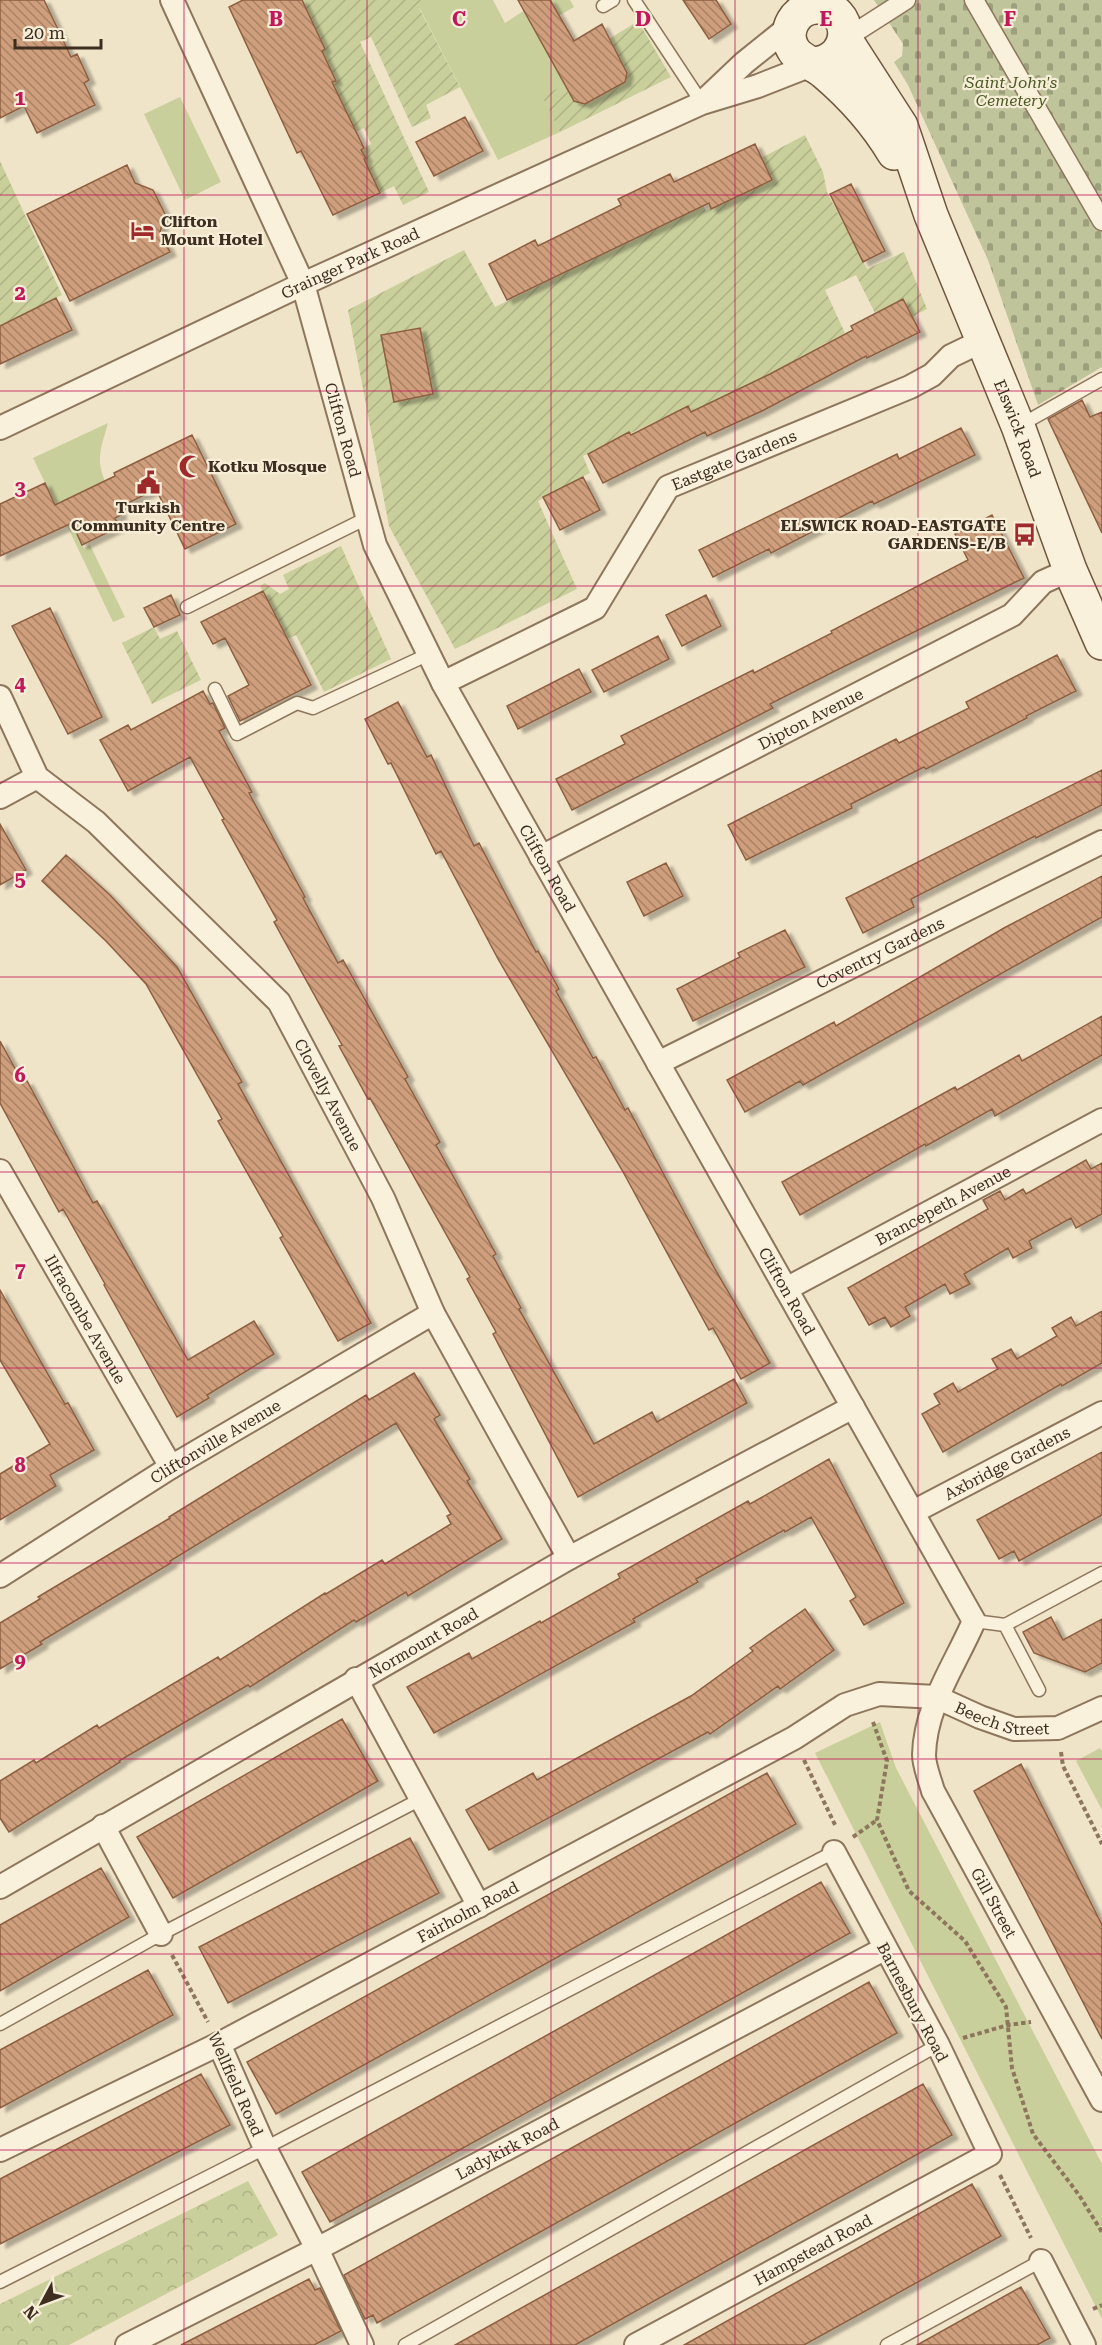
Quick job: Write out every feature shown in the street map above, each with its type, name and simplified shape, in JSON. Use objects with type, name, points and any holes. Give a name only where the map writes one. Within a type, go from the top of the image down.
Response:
[{"type":"main road","name":"Elswick Road","points":[[931,215],[883,136],[846,91],[814,64],[799,57],[794,51],[790,43],[786,13],[801,12],[822,4],[841,20],[845,29],[845,39],[900,126],[931,215],[1018,426],[1057,576],[1102,643]]},
{"type":"main road","points":[[814,64],[831,60],[843,47],[845,39]]},
{"type":"street","name":"Clifton Road","points":[[172,0],[303,284],[375,545],[443,683],[974,1621]]},
{"type":"street","points":[[845,39],[906,0]]},
{"type":"street","points":[[974,0],[1102,221]]},
{"type":"street","name":"Grainger Park Road","points":[[702,103],[744,63],[786,13]]},
{"type":"street","name":"Grainger Park Road","points":[[0,428],[303,284],[702,103],[758,86],[814,64]]},
{"type":"street","name":"Eastgate Gardens","points":[[443,683],[595,608],[668,487],[910,387],[932,375],[951,356],[982,341]]},
{"type":"street","name":"Dipton Avenue","points":[[541,857],[1012,615],[1057,576]]},
{"type":"street","name":"Clovelly Avenue","points":[[0,697],[37,777],[96,822],[279,1002],[383,1198],[433,1313],[569,1558]]},
{"type":"street","points":[[0,797],[37,777]]},
{"type":"street","name":"Coventry Gardens","points":[[658,1063],[1102,842]]},
{"type":"street","name":"Brancepeth Avenue","points":[[786,1289],[1102,1120]]},
{"type":"street","name":"Ilfracombe Avenue","points":[[0,1171],[171,1467]]},
{"type":"street","name":"Cliftonville Avenue","points":[[0,1576],[171,1467],[433,1313]]},
{"type":"street","name":"Normount Road","points":[[0,1887],[356,1679],[569,1558],[853,1407]]},
{"type":"street","name":"Axbridge Gardens","points":[[913,1512],[1102,1413]]},
{"type":"street","points":[[936,1697],[962,1650],[974,1621]]},
{"type":"street","points":[[356,1679],[479,1906]]},
{"type":"street","name":"Fairholm Road","points":[[0,2150],[219,2044],[794,1738],[845,1705],[879,1694],[936,1697]]},
{"type":"street","name":"Beech Street","points":[[936,1697],[980,1717],[1014,1729],[1058,1728],[1102,1708]]},
{"type":"street","name":"Gill Street","points":[[936,1697],[927,1729],[924,1757],[933,1791],[1102,2100]]},
{"type":"street","points":[[103,1826],[161,1934]]},
{"type":"street","name":"Barnesbury Road","points":[[834,1852],[884,1949],[938,2045],[990,2154]]},
{"type":"street","name":"Ladykirk Road","points":[[127,2345],[317,2249],[884,1949]]},
{"type":"street","name":"Wellfield Road","points":[[219,2044],[265,2148],[317,2249],[362,2345]]},
{"type":"street","name":"Hampstead Road","points":[[636,2345],[990,2154]]},
{"type":"street","points":[[1041,2261],[1084,2345]]},
{"type":"lane","points":[[634,0],[702,103]]},
{"type":"lane","points":[[1018,426],[1102,379]]},
{"type":"lane","points":[[187,607],[368,518]]},
{"type":"lane","points":[[215,689],[237,734],[297,703],[314,708],[429,654]]},
{"type":"lane","points":[[974,1621],[1005,1625],[1102,1573]]},
{"type":"lane","points":[[1005,1625],[1039,1690]]},
{"type":"lane","points":[[0,2024],[161,1934],[421,1799]]},
{"type":"lane","points":[[0,2282],[265,2148],[834,1852]]},
{"type":"lane","points":[[405,2345],[938,2045]]},
{"type":"lane","points":[[888,2345],[1041,2261]]},
{"type":"path","points":[[864,1699],[887,1761],[877,1820],[909,1891],[965,1941],[1006,2007],[1012,2067],[1034,2134],[1079,2195],[1102,2232]]},
{"type":"path","points":[[1058,1728],[1063,1766],[1102,1844]]},
{"type":"path","points":[[794,1738],[840,1834],[834,1852]]},
{"type":"path","name":"Wellfield Road","points":[[161,1934],[219,2044]]},
{"type":"path","points":[[938,2045],[1008,2025],[1059,2019]]},
{"type":"path","points":[[990,2154],[1041,2261]]},
{"type":"green space","points":[[291,0],[434,0],[419,8],[460,87],[426,105],[431,118],[412,127],[371,37],[360,42],[429,192],[403,205],[394,186],[380,193],[353,164],[365,158],[361,150],[371,144],[364,128],[356,132],[329,96],[337,92],[332,82],[336,80],[322,50],[325,48],[305,7]]},
{"type":"green space","points":[[434,0],[493,0],[505,23],[540,0],[570,0],[574,7],[535,29],[565,85],[543,97],[560,132],[498,160],[419,7]]},
{"type":"green space","name":"Saint John's Cemetery","points":[[874,0],[1102,0],[1102,367],[1038,405],[988,260],[908,85],[894,62],[902,56],[903,44]]},
{"type":"green space","points":[[638,21],[671,77],[560,132],[542,96],[565,85],[574,101],[585,104],[596,98],[598,87],[613,88],[625,82],[627,73],[609,39]]},
{"type":"green space","points":[[180,97],[221,182],[185,200],[144,114]]},
{"type":"green space","points":[[805,135],[823,172],[827,192],[867,269],[904,252],[927,309],[912,317],[903,299],[875,313],[856,275],[825,290],[845,333],[796,361],[692,411],[688,406],[583,456],[590,473],[538,501],[577,589],[455,649],[389,526],[348,310],[464,250],[495,307],[703,205],[706,211],[772,180],[761,158]]},
{"type":"green space","points":[[0,161],[62,295],[0,326]]},
{"type":"green space","points":[[108,423],[100,459],[105,481],[56,505],[33,458]]},
{"type":"green space","points":[[66,511],[84,548],[90,545],[125,617],[113,622],[61,513]]},
{"type":"green space","points":[[341,546],[391,659],[324,692],[296,635],[287,639],[260,586],[265,583],[280,594],[289,589],[283,575]]},
{"type":"green space","points":[[154,627],[160,639],[177,631],[201,680],[152,704],[122,643]]},
{"type":"green space","points":[[880,1722],[896,1768],[1102,2164],[1102,2319],[815,1753]]},
{"type":"green space","points":[[1100,1748],[1102,1751],[1102,1810],[1076,1761]]},
{"type":"green space","points":[[248,2181],[278,2235],[69,2345],[0,2345],[0,2304]]},
{"type":"building","points":[[0,0],[44,0],[71,57],[77,54],[89,80],[84,83],[95,105],[37,133],[24,106],[0,118]]},
{"type":"building","points":[[243,0],[302,0],[325,49],[322,51],[336,81],[332,82],[364,148],[361,150],[366,158],[364,159],[380,193],[333,215],[301,151],[297,153],[229,7]]},
{"type":"building","points":[[518,0],[550,0],[574,41],[602,24],[627,73],[625,82],[585,104],[574,101]]},
{"type":"building","points":[[683,0],[716,0],[731,24],[709,39]]},
{"type":"building","points":[[465,117],[483,151],[434,176],[416,142]]},
{"type":"building","points":[[755,144],[772,180],[711,209],[709,203],[507,300],[489,264],[535,240],[538,246],[621,205],[618,199],[670,174],[674,182]]},
{"type":"building","points":[[127,165],[135,183],[153,190],[165,214],[160,232],[170,252],[70,301],[27,214]]},
{"type":"building","points":[[851,184],[885,251],[863,262],[830,194]]},
{"type":"building","points":[[56,298],[72,330],[0,364],[0,326]]},
{"type":"building","points":[[903,299],[920,332],[867,358],[866,356],[762,411],[707,436],[705,432],[603,483],[588,454],[629,432],[631,435],[688,406],[691,412],[770,374],[853,330],[851,326]]},
{"type":"building","points":[[420,328],[433,394],[394,402],[381,335]]},
{"type":"building","points":[[1082,400],[1090,417],[1102,412],[1102,533],[1048,419]]},
{"type":"building","points":[[961,428],[975,455],[874,504],[872,501],[771,553],[769,549],[713,577],[699,550],[897,454],[899,459]]},
{"type":"building","points":[[192,435],[236,524],[185,549],[156,489],[118,508],[121,515],[115,518],[119,527],[82,545],[72,523],[0,556],[0,504],[45,483],[55,505]]},
{"type":"building","points":[[583,477],[600,510],[560,530],[543,497]]},
{"type":"building","points":[[992,515],[1024,578],[770,704],[773,708],[572,810],[556,779],[625,744],[621,736],[753,670],[754,673],[968,560],[955,534]]},
{"type":"building","points":[[263,591],[311,685],[240,721],[228,696],[249,685],[225,638],[213,644],[201,622]]},
{"type":"building","points":[[171,595],[180,615],[154,627],[144,608]]},
{"type":"building","points":[[706,595],[721,626],[682,646],[666,615]]},
{"type":"building","points":[[50,608],[102,717],[68,734],[12,626]]},
{"type":"building","points":[[658,636],[669,659],[604,692],[592,670]]},
{"type":"building","points":[[1057,655],[1076,691],[926,769],[924,767],[851,804],[852,808],[746,860],[728,825],[896,739],[899,743],[969,708],[966,702]]},
{"type":"building","points":[[579,669],[591,692],[518,729],[507,706]]},
{"type":"building","points":[[203,691],[210,704],[213,703],[225,728],[219,731],[252,792],[249,793],[305,897],[303,898],[338,963],[343,960],[408,1077],[405,1079],[440,1142],[436,1145],[496,1254],[493,1256],[521,1308],[519,1309],[594,1444],[652,1412],[657,1422],[734,1379],[747,1403],[578,1497],[493,1334],[496,1332],[467,1279],[470,1277],[339,1046],[342,1045],[274,922],[277,920],[190,757],[128,791],[100,740],[128,725],[131,730]]},
{"type":"building","points":[[398,702],[427,757],[431,755],[474,846],[479,843],[536,952],[538,951],[559,989],[556,991],[593,1058],[596,1057],[625,1110],[628,1108],[716,1271],[770,1363],[741,1379],[713,1328],[709,1330],[622,1170],[498,959],[441,851],[436,854],[391,763],[388,764],[365,719]]},
{"type":"building","points":[[1102,770],[1102,805],[911,899],[914,907],[863,933],[846,898]]},
{"type":"building","points":[[0,824],[26,870],[0,885]]},
{"type":"building","points":[[66,855],[110,895],[177,967],[242,1082],[238,1084],[371,1323],[338,1341],[280,1238],[283,1236],[218,1121],[222,1119],[146,984],[106,941],[42,881]]},
{"type":"building","points":[[666,863],[683,896],[644,916],[627,882]]},
{"type":"building","points":[[1102,876],[1102,917],[803,1085],[800,1081],[745,1112],[727,1080],[834,1022],[836,1026],[1004,928]]},
{"type":"building","points":[[785,930],[805,967],[693,1021],[677,989],[740,957],[738,953]]},
{"type":"building","points":[[1102,1016],[1102,1055],[995,1116],[992,1109],[926,1146],[925,1144],[800,1215],[782,1182],[955,1087],[957,1090],[1019,1055],[1022,1061]]},
{"type":"building","points":[[0,1041],[23,1083],[27,1081],[93,1203],[97,1201],[188,1360],[254,1321],[274,1354],[207,1395],[209,1398],[177,1417],[63,1209],[59,1212],[0,1103]]},
{"type":"building","points":[[1086,1160],[1091,1169],[1102,1163],[1102,1214],[1076,1228],[1071,1218],[1029,1241],[1032,1248],[1013,1258],[1008,1248],[964,1274],[970,1284],[950,1294],[945,1284],[905,1307],[910,1316],[891,1327],[885,1317],[869,1325],[848,1288],[988,1209],[983,1200],[1000,1191],[1005,1200],[1023,1189],[1026,1194]]},
{"type":"building","points":[[0,1290],[94,1450],[50,1475],[56,1486],[0,1520],[0,1474],[50,1444],[0,1360]]},
{"type":"building","points":[[1102,1311],[1102,1363],[943,1452],[922,1414],[940,1404],[934,1394],[953,1383],[958,1392],[998,1369],[992,1359],[1011,1349],[1017,1359],[1057,1336],[1052,1328],[1071,1317],[1076,1326]]},
{"type":"building","points":[[414,1373],[440,1415],[434,1419],[470,1479],[467,1481],[502,1539],[408,1596],[406,1592],[356,1622],[354,1620],[250,1687],[248,1685],[119,1761],[9,1832],[0,1818],[0,1781],[34,1760],[36,1763],[97,1725],[99,1728],[218,1657],[220,1660],[325,1593],[382,1560],[385,1564],[451,1524],[447,1516],[451,1514],[396,1423],[170,1561],[171,1563],[40,1642],[42,1644],[0,1669],[0,1623],[40,1599],[38,1597],[170,1518],[366,1395],[369,1400]]},
{"type":"building","points":[[1102,1452],[1102,1515],[1019,1561],[1014,1551],[999,1559],[977,1520]]},
{"type":"building","points":[[829,1459],[904,1603],[864,1625],[850,1601],[856,1597],[811,1517],[696,1579],[698,1582],[633,1619],[635,1622],[434,1733],[407,1687],[469,1653],[472,1659],[540,1621],[541,1623],[620,1578],[618,1574],[748,1501],[750,1504]]},
{"type":"building","points":[[805,1609],[834,1650],[780,1689],[778,1686],[710,1734],[708,1732],[489,1850],[466,1810],[533,1773],[537,1780],[691,1696],[753,1651],[750,1648]]},
{"type":"building","points":[[1051,1617],[1063,1640],[1102,1619],[1102,1663],[1085,1672],[1034,1653],[1023,1632]]},
{"type":"building","points":[[342,1719],[378,1781],[173,1898],[137,1837]]},
{"type":"building","points":[[1021,1764],[1102,1925],[1102,2039],[974,1791]]},
{"type":"building","points":[[767,1773],[796,1824],[276,2114],[247,2062]]},
{"type":"building","points":[[410,1838],[439,1893],[228,2003],[199,1947]]},
{"type":"building","points":[[101,1868],[129,1917],[0,1991],[0,1925]]},
{"type":"building","points":[[821,1882],[850,1933],[330,2222],[302,2172]]},
{"type":"building","points":[[148,1970],[173,2015],[0,2108],[0,2050]]},
{"type":"building","points":[[869,1982],[897,2033],[377,2323],[373,2315],[365,2319],[344,2275]]},
{"type":"building","points":[[201,2074],[230,2125],[0,2244],[0,2179]]},
{"type":"building","points":[[923,2084],[952,2135],[575,2345],[455,2345]]},
{"type":"building","points":[[972,2184],[1001,2236],[804,2345],[684,2345]]},
{"type":"building","points":[[309,2279],[315,2290],[320,2288],[341,2331],[314,2345],[181,2345]]},
{"type":"building","points":[[1021,2287],[1050,2338],[1037,2345],[917,2345]]},
{"type":"place","name":"Clifton Mount Hotel","points":[[143,230]]},
{"type":"place","name":"Kotku Mosque","points":[[190,466]]},
{"type":"place","name":"Turkish Community Centre","points":[[148,482]]},
{"type":"place","name":"ELSWICK ROAD-EASTGATE GARDENS-E/B","points":[[1024,534]]}]
